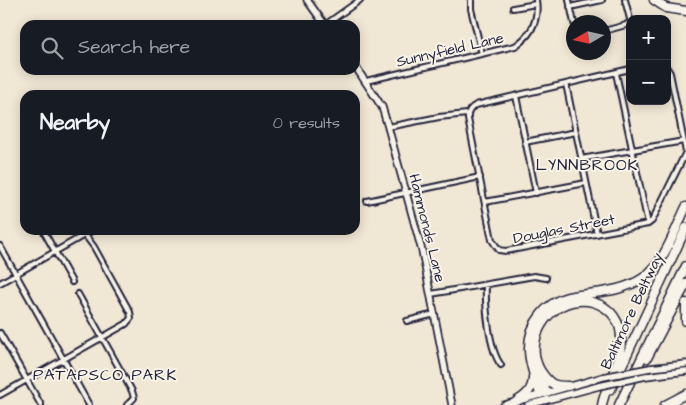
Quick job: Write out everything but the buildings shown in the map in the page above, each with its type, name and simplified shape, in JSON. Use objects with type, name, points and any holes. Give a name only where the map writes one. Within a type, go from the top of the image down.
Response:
[{"type":"highway","points":[[654,0],[666,8],[686,11]]},
{"type":"highway","points":[[545,398],[529,350],[530,336],[536,322],[545,310],[555,302],[567,297],[615,290],[631,285],[645,276],[661,257],[686,207]]},
{"type":"highway","name":"Baltimore Beltway","points":[[602,405],[630,350],[686,228]]},
{"type":"highway","points":[[630,350],[658,299],[686,240]]},
{"type":"highway","points":[[620,405],[686,266]]},
{"type":"highway","name":"Baltimore Beltway","points":[[620,405],[686,284]]},
{"type":"highway","points":[[517,401],[531,389],[535,366],[536,340],[540,326],[550,314],[562,305],[575,301],[588,301],[600,305],[610,312],[618,322],[622,341],[618,357],[604,392],[602,405]]},
{"type":"highway","points":[[686,304],[686,322]]},
{"type":"highway","points":[[535,366],[552,384],[568,386]]},
{"type":"highway","points":[[665,405],[686,392]]},
{"type":"street","points":[[307,0],[321,20]]},
{"type":"street","points":[[332,20],[360,0]]},
{"type":"street","points":[[471,0],[471,9],[482,54]]},
{"type":"street","points":[[569,0],[572,15]]},
{"type":"street","points":[[570,7],[602,0]]},
{"type":"street","points":[[625,0],[629,15]]},
{"type":"street","points":[[513,8],[536,2]]},
{"type":"street","name":"Sunnyfield Lane","points":[[366,81],[508,48],[526,37],[534,25],[536,2]]},
{"type":"street","points":[[611,29],[626,25]]},
{"type":"street","points":[[388,127],[448,115],[467,114],[476,105],[626,71]]},
{"type":"street","points":[[616,72],[648,224],[652,221],[685,154],[671,78]]},
{"type":"street","name":"Hammonds Lane","points":[[360,73],[382,106],[388,127],[422,251],[452,405]]},
{"type":"street","points":[[566,84],[597,234]]},
{"type":"street","points":[[516,96],[536,193]]},
{"type":"street","name":"Douglas Street","points":[[467,114],[492,240],[499,250],[506,251],[648,224]]},
{"type":"street","points":[[525,142],[576,132]]},
{"type":"street","points":[[582,159],[684,141]]},
{"type":"street","points":[[367,200],[480,178]]},
{"type":"street","points":[[485,202],[586,183]]},
{"type":"street","points":[[46,235],[72,282]]},
{"type":"street","points":[[0,283],[86,235],[130,312],[131,318],[126,324],[0,394]]},
{"type":"street","points":[[0,246],[89,405]]},
{"type":"street","points":[[431,294],[534,276],[546,278]]},
{"type":"street","points":[[486,285],[486,309],[494,353],[501,365]]},
{"type":"street","points":[[78,294],[132,391],[134,398],[127,405]]},
{"type":"street","points":[[407,321],[435,314]]},
{"type":"street","points":[[0,333],[41,405]]},
{"type":"street","points":[[528,405],[568,386],[650,368],[686,364]]},
{"type":"street","points":[[504,405],[646,376],[686,371]]},
{"type":"district","name":"LYNNBROOK","points":[[587,165]]},
{"type":"district","name":"PATAPSCO PARK","points":[[105,375]]}]
